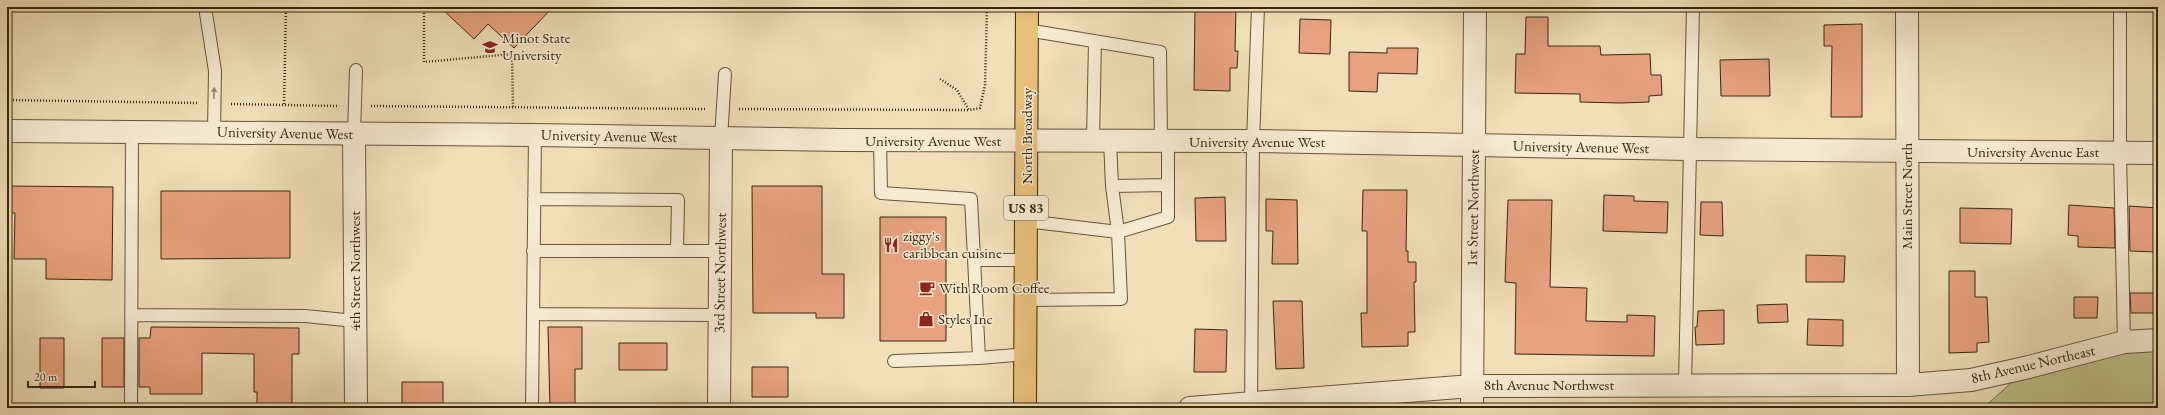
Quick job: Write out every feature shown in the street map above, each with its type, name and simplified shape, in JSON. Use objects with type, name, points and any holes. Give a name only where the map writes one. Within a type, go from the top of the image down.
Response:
[{"type":"main road","name":"North Broadway","points":[[1025,408],[1027,7]]},
{"type":"street","name":"1st Street Northwest","points":[[1472,408],[1475,7]]},
{"type":"street","name":"Main Street North","points":[[1907,7],[1908,385]]},
{"type":"street","name":"University Avenue West","points":[[7,131],[535,135],[720,139],[1102,140],[1164,142],[1253,141],[1688,149],[1907,151]]},
{"type":"street","name":"4th Street Northwest","points":[[354,134],[356,408]]},
{"type":"street","name":"3rd Street Northwest","points":[[719,408],[720,139]]},
{"type":"street","name":"University Avenue East","points":[[1907,151],[2158,153]]},
{"type":"street","name":"8th Avenue Northeast","points":[[1908,385],[1971,380],[2029,367],[2124,342],[2158,340]]},
{"type":"street","name":"8th Avenue Northwest","points":[[1190,408],[1362,400],[1472,386],[1908,385]]},
{"type":"lane","points":[[205,7],[215,71],[214,132]]},
{"type":"lane","points":[[1251,405],[1253,141],[1258,7]]},
{"type":"lane","points":[[1685,385],[1688,149],[1693,7]]},
{"type":"lane","points":[[2120,7],[2120,152],[2124,342]]},
{"type":"lane","points":[[1026,221],[1118,232],[1168,217],[1168,184],[1164,142],[1160,52],[1027,30]]},
{"type":"lane","points":[[1026,300],[1121,299],[1118,232],[1112,186],[1102,140],[1095,41]]},
{"type":"lane","points":[[354,134],[356,70]]},
{"type":"lane","points":[[720,139],[724,74]]},
{"type":"lane","points":[[131,408],[132,132]]},
{"type":"lane","points":[[532,408],[535,135]]},
{"type":"lane","points":[[880,140],[881,193],[971,199],[979,358]]},
{"type":"lane","points":[[1112,186],[1168,184]]},
{"type":"lane","points":[[534,199],[678,200],[677,251]]},
{"type":"lane","points":[[534,251],[720,251]]},
{"type":"lane","points":[[974,260],[1026,260]]},
{"type":"lane","points":[[533,314],[719,315]]},
{"type":"lane","points":[[131,315],[305,316],[355,321]]},
{"type":"lane","points":[[894,361],[979,358],[1026,354]]},
{"type":"path","points":[[284,104],[286,7]]},
{"type":"path","points":[[424,7],[424,62],[512,54],[513,107]]},
{"type":"path","points":[[7,100],[354,106],[969,110],[980,108],[985,86],[987,7]]},
{"type":"path","points":[[940,79],[957,90],[969,110]]},
{"type":"green space","points":[[2158,349],[2158,408],[1983,408],[2029,367]]},
{"type":"building","points":[[440,7],[553,7],[514,48],[488,24],[474,39]]},
{"type":"building","points":[[1195,7],[1236,7],[1235,51],[1238,51],[1237,68],[1230,68],[1230,91],[1194,90]]},
{"type":"building","points":[[1526,17],[1548,17],[1548,46],[1600,46],[1601,55],[1650,54],[1651,75],[1661,75],[1662,95],[1649,96],[1649,102],[1620,103],[1580,102],[1580,94],[1515,93],[1516,54],[1525,54]]},
{"type":"building","points":[[1300,19],[1331,20],[1330,54],[1299,53]]},
{"type":"building","points":[[1862,24],[1862,117],[1831,117],[1832,46],[1824,46],[1824,25]]},
{"type":"building","points":[[1387,48],[1418,48],[1417,74],[1378,73],[1377,92],[1349,91],[1349,52],[1387,53]]},
{"type":"building","points":[[1769,59],[1770,96],[1721,96],[1720,60]]},
{"type":"building","points":[[7,186],[113,187],[112,280],[46,279],[46,259],[14,259],[15,213],[7,213]]},
{"type":"building","points":[[752,186],[822,186],[822,274],[844,274],[844,318],[816,318],[816,313],[753,313]]},
{"type":"building","points":[[1363,190],[1407,190],[1406,251],[1408,251],[1408,262],[1416,262],[1416,282],[1414,282],[1415,332],[1408,332],[1408,346],[1362,347],[1361,313],[1367,313],[1367,231],[1362,231]]},
{"type":"building","points":[[161,191],[290,191],[290,258],[161,259]]},
{"type":"building","points":[[1604,195],[1634,196],[1634,201],[1668,202],[1667,233],[1603,231]]},
{"type":"building","points":[[1225,197],[1226,241],[1196,241],[1195,198]]},
{"type":"building","points":[[1266,199],[1297,200],[1298,264],[1272,264],[1273,231],[1266,231]]},
{"type":"building","points":[[1508,200],[1552,200],[1550,287],[1587,288],[1586,321],[1627,322],[1627,315],[1655,316],[1654,356],[1515,354],[1516,283],[1505,282]]},
{"type":"building","points":[[1701,202],[1722,202],[1723,236],[1700,235]]},
{"type":"building","points":[[2069,205],[2114,208],[2115,248],[2078,247],[2078,236],[2068,235]]},
{"type":"building","points":[[2129,206],[2157,208],[2156,252],[2130,251]]},
{"type":"building","points":[[1960,208],[2012,209],[2011,244],[1960,243]]},
{"type":"building","points":[[880,217],[946,217],[946,341],[880,341]]},
{"type":"building","points":[[1806,255],[1845,256],[1844,282],[1806,282]]},
{"type":"building","points":[[1949,271],[1975,271],[1975,297],[1987,297],[1989,342],[1977,343],[1977,352],[1949,353]]},
{"type":"building","points":[[2130,293],[2155,293],[2155,313],[2131,313]]},
{"type":"building","points":[[2074,297],[2098,297],[2097,318],[2074,318]]},
{"type":"building","points":[[1273,301],[1302,301],[1304,368],[1276,369]]},
{"type":"building","points":[[1787,304],[1788,322],[1758,323],[1757,305]]},
{"type":"building","points":[[1724,310],[1724,344],[1696,345],[1695,327],[1697,327],[1698,311]]},
{"type":"building","points":[[1808,319],[1843,320],[1843,346],[1807,345]]},
{"type":"building","points":[[151,327],[299,328],[299,354],[292,354],[292,408],[257,408],[257,392],[254,392],[254,354],[202,353],[202,394],[150,394],[150,387],[139,387],[139,338],[150,338]]},
{"type":"building","points":[[548,327],[582,327],[582,369],[575,369],[575,408],[550,408]]},
{"type":"building","points":[[1195,329],[1227,330],[1226,372],[1194,372]]},
{"type":"building","points":[[40,338],[64,338],[64,388],[40,388]]},
{"type":"building","points":[[102,338],[124,338],[124,387],[102,387]]},
{"type":"building","points":[[619,343],[667,343],[667,370],[619,370]]},
{"type":"building","points":[[752,367],[788,367],[788,397],[752,397]]},
{"type":"building","points":[[402,382],[443,382],[443,408],[402,408]]},
{"type":"place","name":"Minot State University","points":[[490,47]]},
{"type":"place","name":"ziggy's caribbean cuisine","points":[[891,245]]},
{"type":"place","name":"With Room Coffee","points":[[927,288]]},
{"type":"place","name":"Styles Inc","points":[[926,319]]}]
